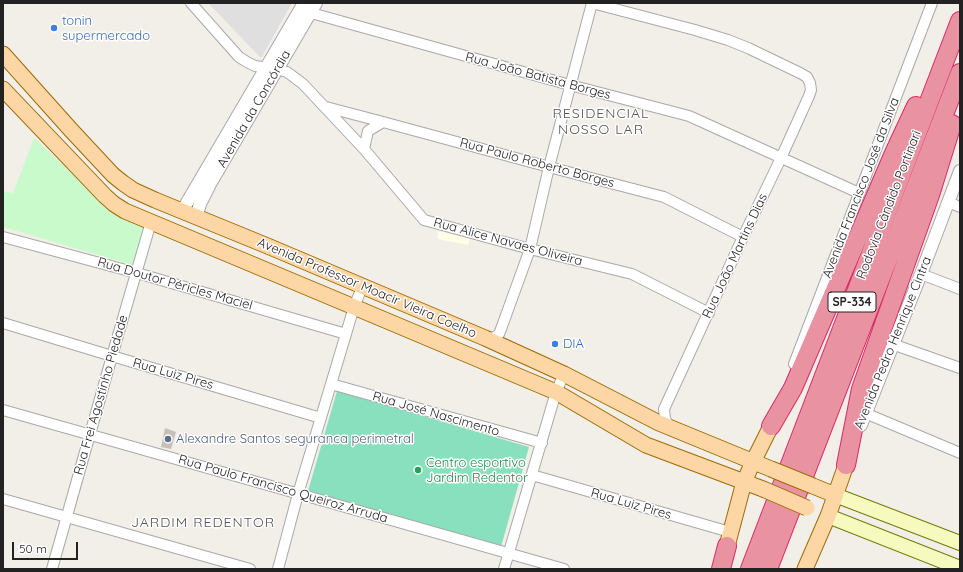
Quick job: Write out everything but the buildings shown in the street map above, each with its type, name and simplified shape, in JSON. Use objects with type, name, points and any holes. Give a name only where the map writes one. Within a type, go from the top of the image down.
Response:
[{"type":"highway","points":[[771,426],[793,388],[895,151],[931,74],[957,28]]},
{"type":"highway","name":"Rodovia Cândido Portinari","points":[[750,569],[957,28]]},
{"type":"highway","name":"Rodovia Cândido Portinari","points":[[768,569],[960,73]]},
{"type":"highway","points":[[846,465],[861,410],[861,389],[930,195],[960,99]]},
{"type":"highway","points":[[721,569],[728,539]]},
{"type":"main road","name":"Avenida Professor Moacir Vieira Coelho","points":[[3,54],[113,175],[122,184],[133,190],[485,338],[564,374],[659,423],[835,495]]},
{"type":"main road","name":"Avenida Professor Moacir Vieira Coelho","points":[[3,90],[114,204],[125,211],[556,392],[646,445],[763,489],[828,516]]},
{"type":"main road","points":[[152,222],[156,206],[154,200]]},
{"type":"main road","points":[[179,234],[178,221],[182,211]]},
{"type":"main road","name":"Avenida Francisco José da Silva","points":[[728,539],[744,482],[771,426]]},
{"type":"main road","points":[[805,569],[828,516],[846,465]]},
{"type":"main road","points":[[835,495],[960,544]]},
{"type":"main road","points":[[828,516],[960,568]]},
{"type":"street","name":"Rua Alice Navaes Oliveira","points":[[191,3],[239,57],[255,66],[288,72],[303,84],[364,149],[424,220],[530,249],[632,274],[709,313]]},
{"type":"street","name":"Rua João Martins Dias","points":[[592,3],[728,40],[800,73],[807,77],[810,83],[811,90],[809,96],[664,409],[665,419],[671,428]]},
{"type":"street","points":[[485,338],[495,337],[499,334],[530,249],[549,167],[592,3]]},
{"type":"street","name":"Avenida Francisco José da Silva","points":[[771,426],[932,3]]},
{"type":"street","name":"Avenida da Concórdia","points":[[182,211],[308,7]]},
{"type":"street","name":"Rua João Batista Borges","points":[[308,7],[570,85],[689,116],[859,193]]},
{"type":"street","name":"Avenida da Concórdia","points":[[198,217],[200,204],[271,68]]},
{"type":"street","name":"Rua Paulo Roberto Borges","points":[[325,107],[664,197],[743,237]]},
{"type":"street","points":[[364,149],[368,131],[383,122]]},
{"type":"street","name":"Avenida Pedro Henrique Cintra","points":[[861,410],[892,344],[921,274],[960,171]]},
{"type":"street","points":[[948,202],[960,207]]},
{"type":"street","name":"Rua Frei Agostinho Piedade","points":[[52,569],[112,356],[152,222]]},
{"type":"street","name":"Rua Doutor Péricles Maciel","points":[[3,237],[137,273],[346,334]]},
{"type":"street","points":[[921,274],[960,288]]},
{"type":"street","points":[[278,569],[298,494],[354,307],[363,286]]},
{"type":"street","name":"Rua Luiz Pires","points":[[3,323],[321,418]]},
{"type":"street","points":[[892,344],[960,368]]},
{"type":"street","points":[[504,569],[556,392],[564,374]]},
{"type":"street","name":"Rua José Nascimento","points":[[331,384],[542,443]]},
{"type":"street","name":"Rua Paulo Francisco Queiroz Arruda","points":[[3,410],[564,569]]},
{"type":"street","points":[[861,410],[960,453]]},
{"type":"street","name":"Rua Luiz Pires","points":[[532,475],[728,539]]},
{"type":"street","points":[[3,499],[250,569]]},
{"type":"street","points":[[715,569],[728,539]]},
{"type":"shaded area","points":[[208,3],[292,3],[261,58]]},
{"type":"shaded area","points":[[437,231],[469,238],[468,245],[438,239]]},
{"type":"green space","points":[[34,138],[112,210],[145,226],[132,265],[3,227],[3,191],[13,193]]},
{"type":"green space","name":"Centro esportivo Jardim Redentor","points":[[337,391],[529,447],[501,547],[308,491]]},
{"type":"place","name":"tonin supermercado","points":[[54,28]]},
{"type":"place","name":"DIA","points":[[555,344]]},
{"type":"place","name":"Alexandre Santos seguranca perimetral","points":[[168,439]]},
{"type":"place","name":"Centro esportivo Jardim Redentor","points":[[418,470]]},
{"type":"district","name":"RESIDENCIAL NOSSO LAR","points":[[601,122]]},
{"type":"district","name":"JARDIM REDENTOR","points":[[203,523]]}]
